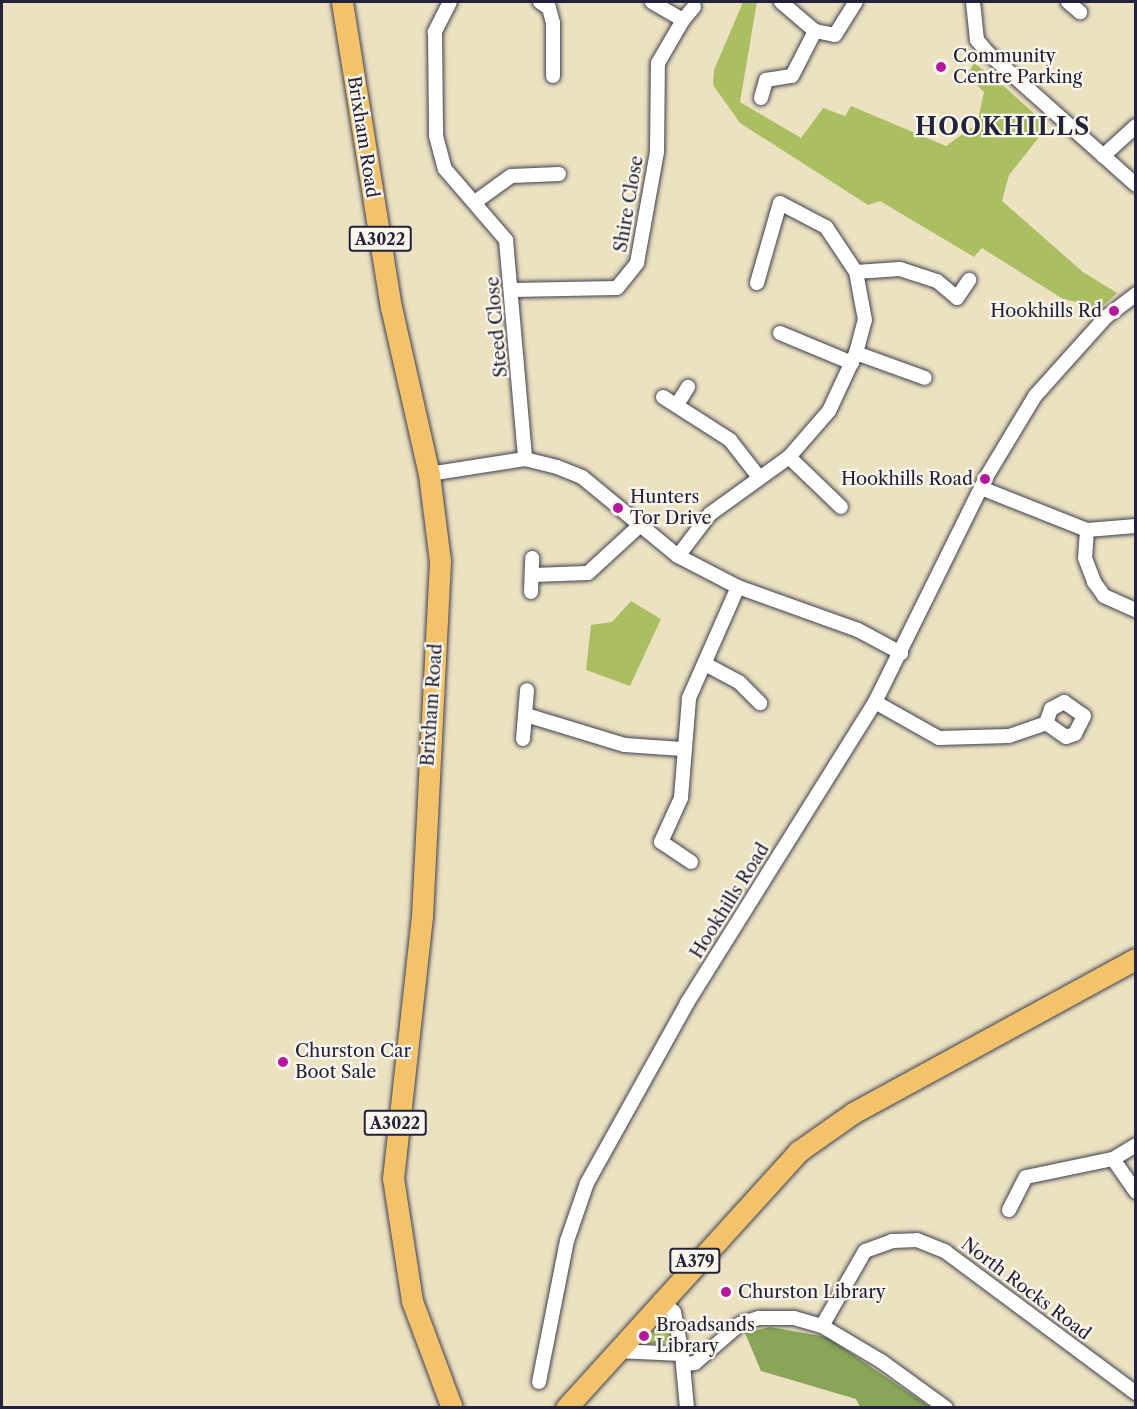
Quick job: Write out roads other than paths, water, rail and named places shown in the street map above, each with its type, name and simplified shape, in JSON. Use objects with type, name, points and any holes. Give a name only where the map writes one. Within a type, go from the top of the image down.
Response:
[{"type":"main road","name":"Brixham Road","points":[[342,2],[391,307],[429,474],[439,602],[422,916],[393,1178],[412,1301],[452,1407]]},
{"type":"main road","name":"A379","points":[[566,1407],[763,1185],[827,1130],[1136,959]]},
{"type":"street","name":"Steed Close","points":[[450,2],[435,32],[436,136],[445,169],[506,240],[525,459]]},
{"type":"street","points":[[540,2],[549,8],[553,23],[553,76]]},
{"type":"street","points":[[652,2],[682,20]]},
{"type":"street","points":[[781,2],[815,31],[835,35],[856,2]]},
{"type":"street","points":[[973,2],[983,46],[1136,185]]},
{"type":"street","points":[[1068,2],[1080,12]]},
{"type":"street","name":"Shire Close","points":[[512,290],[604,291],[617,288],[633,271],[657,152],[658,63],[682,20],[694,7]]},
{"type":"street","points":[[762,98],[766,80],[792,76],[815,31]]},
{"type":"street","points":[[1103,156],[1136,126]]},
{"type":"street","points":[[475,202],[511,176],[559,174]]},
{"type":"street","points":[[678,556],[710,514],[758,476],[789,457],[829,411],[854,358],[865,320],[856,272],[826,227],[780,203],[757,283]]},
{"type":"street","points":[[856,272],[900,269],[937,281],[957,298],[969,280]]},
{"type":"street","name":"Hookhills Road","points":[[539,1382],[567,1241],[587,1183],[687,1003],[874,702],[901,653],[981,488],[1035,396],[1106,317],[1136,294]]},
{"type":"street","points":[[780,333],[854,358],[925,378]]},
{"type":"street","points":[[678,404],[688,387]]},
{"type":"street","points":[[663,397],[678,404],[730,440],[758,476]]},
{"type":"street","points":[[789,457],[841,507]]},
{"type":"street","points":[[429,474],[525,459],[582,477],[638,527],[678,556],[738,587],[858,630],[901,653]]},
{"type":"street","points":[[981,488],[1087,530],[1136,525]]},
{"type":"street","points":[[533,575],[588,573],[638,527]]},
{"type":"street","points":[[1087,530],[1085,558],[1094,582],[1104,596],[1136,610]]},
{"type":"street","points":[[531,592],[532,558]]},
{"type":"street","points":[[661,842],[681,798],[682,749],[689,698],[738,587]]},
{"type":"street","points":[[705,664],[739,682],[760,703]]},
{"type":"street","points":[[523,739],[527,690]]},
{"type":"street","points":[[874,702],[939,738],[988,740],[1046,723]]},
{"type":"street","points":[[526,715],[625,745],[682,749]]},
{"type":"street","points":[[648,835],[692,862]]},
{"type":"street","points":[[1009,1210],[1026,1177],[1113,1159],[1136,1145]]},
{"type":"street","points":[[1113,1159],[1136,1192]]},
{"type":"street","name":"North Rocks Road","points":[[822,1326],[865,1251],[892,1241],[917,1240],[946,1252],[1136,1393]]},
{"type":"street","points":[[660,1300],[674,1312],[683,1359],[687,1407]]},
{"type":"street","points":[[617,1351],[683,1359],[695,1363],[740,1324],[759,1318],[794,1318],[822,1326],[946,1407]]},
{"type":"place","name":"Community Centre Parking","points":[[941,67]]},
{"type":"place","name":"Hookhills Rd","points":[[1114,311]]},
{"type":"place","name":"Hookhills Road","points":[[985,479]]},
{"type":"place","name":"Hunters Tor Drive","points":[[618,508]]},
{"type":"place","name":"Churston Car Boot Sale","points":[[283,1062]]},
{"type":"place","name":"Churston Library","points":[[726,1292]]},
{"type":"place","name":"Broadsands Library","points":[[644,1336]]},
{"type":"district","name":"HOOKHILLS","points":[[1003,127]]}]
